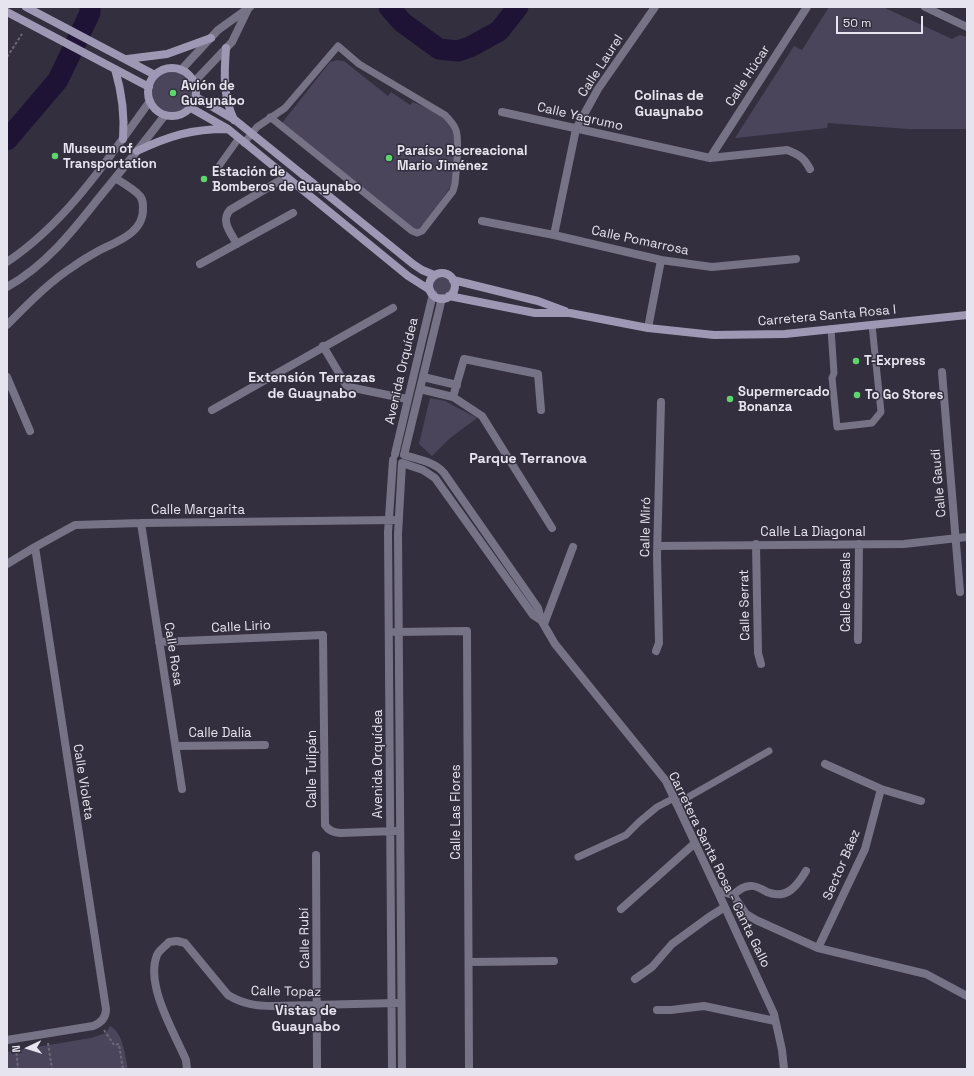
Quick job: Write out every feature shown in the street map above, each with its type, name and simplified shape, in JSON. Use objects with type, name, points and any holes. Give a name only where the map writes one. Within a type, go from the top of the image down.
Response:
[{"type":"street","name":"Calle Laurel","points":[[554,235],[576,129],[598,89],[655,7]]},
{"type":"street","name":"Calle Húcar","points":[[710,158],[806,7]]},
{"type":"street","points":[[925,7],[967,27]]},
{"type":"street","points":[[28,8],[156,75]]},
{"type":"street","points":[[181,70],[218,30],[250,8]]},
{"type":"street","points":[[194,82],[232,42],[250,8]]},
{"type":"street","points":[[7,12],[149,87]]},
{"type":"street","points":[[126,59],[168,54],[211,38]]},
{"type":"street","points":[[226,48],[224,82],[228,104],[235,120]]},
{"type":"street","points":[[168,68],[181,70],[189,74],[194,82],[197,91],[196,97],[191,108],[179,115],[165,115],[158,111],[150,101],[148,96],[149,87],[156,75],[168,68]]},
{"type":"street","points":[[115,69],[122,96],[124,123],[123,139]]},
{"type":"street","points":[[191,108],[228,129],[437,298],[446,297],[455,288],[454,280],[451,276],[444,273],[434,275],[413,264],[235,120],[196,97]]},
{"type":"street","points":[[7,262],[32,245],[56,222],[85,189],[150,101]]},
{"type":"street","name":"Calle Yagrumo","points":[[502,112],[710,158],[787,150],[797,154],[806,161],[810,169]]},
{"type":"street","points":[[7,287],[36,267],[69,235],[165,115]]},
{"type":"street","points":[[137,151],[187,132],[228,129]]},
{"type":"street","points":[[237,244],[226,222],[230,210],[286,177]]},
{"type":"street","points":[[7,325],[49,285],[74,266],[99,251],[117,243],[130,235],[136,228],[142,218],[143,200],[140,195],[115,178]]},
{"type":"street","points":[[200,264],[293,213]]},
{"type":"street","name":"Calle Pomarrosa","points":[[482,221],[554,235],[661,260],[712,267],[796,259]]},
{"type":"street","points":[[648,328],[661,260]]},
{"type":"street","points":[[431,292],[430,281],[434,275]]},
{"type":"street","name":"Carretera Santa Rosa I","points":[[454,280],[538,301],[570,313],[648,328],[714,335],[784,334],[967,315]]},
{"type":"street","name":"Avenida Orquídea","points":[[392,1069],[389,520],[394,457],[431,292]]},
{"type":"street","name":"Avenida Orquídea","points":[[402,1069],[400,1003],[399,520],[403,459],[423,377],[446,297]]},
{"type":"street","name":"Carretera Santa Rosa I","points":[[446,297],[535,313],[570,313]]},
{"type":"street","points":[[212,410],[392,308]]},
{"type":"street","points":[[323,346],[346,385],[349,387],[407,399]]},
{"type":"street","points":[[453,397],[464,359],[538,374],[542,410]]},
{"type":"street","name":"Calle Gaudí","points":[[942,372],[960,592]]},
{"type":"street","points":[[7,377],[30,431]]},
{"type":"street","points":[[423,377],[457,385]]},
{"type":"street","points":[[420,389],[453,397],[482,416],[552,528]]},
{"type":"street","points":[[7,401],[15,396]]},
{"type":"street","name":"Calle Miró","points":[[656,651],[658,643],[657,555],[661,402]]},
{"type":"street","name":"Carretera Santa Rosa - Canta Gallo","points":[[394,457],[401,452],[403,459],[431,464],[440,468],[538,608],[542,622],[555,644],[666,781],[718,890],[774,1014],[782,1050],[784,1069]]},
{"type":"street","name":"Calle Margarita","points":[[7,564],[75,525],[399,520]]},
{"type":"street","name":"Calle Rosa","points":[[141,523],[182,789]]},
{"type":"street","name":"Calle La Diagonal","points":[[658,546],[756,544],[904,544],[967,537]]},
{"type":"street","name":"Calle Serrat","points":[[756,544],[758,653],[761,664]]},
{"type":"street","name":"Calle Cassals","points":[[858,544],[858,640]]},
{"type":"street","points":[[542,622],[573,546]]},
{"type":"street","name":"Calle Violeta","points":[[35,547],[106,1009],[101,1021]]},
{"type":"street","name":"Calle Las Flores","points":[[389,632],[466,632],[469,1069]]},
{"type":"street","name":"Calle Lirio","points":[[159,642],[323,634]]},
{"type":"street","name":"Calle Tulipán","points":[[323,634],[325,825],[333,832],[340,833],[400,830]]},
{"type":"street","name":"Calle Dalia","points":[[176,746],[265,745]]},
{"type":"street","points":[[825,764],[881,789],[921,801]]},
{"type":"street","name":"Sector Báez","points":[[818,948],[865,850],[881,789]]},
{"type":"street","points":[[621,909],[695,843]]},
{"type":"street","name":"Calle Rubí","points":[[316,855],[318,1004],[317,1069]]},
{"type":"street","points":[[733,895],[750,886],[778,895],[786,894],[798,884],[806,871]]},
{"type":"street","points":[[718,890],[733,895],[746,914],[756,920],[818,948],[926,974],[967,996]]},
{"type":"street","points":[[635,979],[652,967],[672,944],[709,917],[725,908]]},
{"type":"street","name":"Calle Topaz","points":[[187,1069],[186,1060],[157,993],[154,978],[154,966],[158,954],[169,942],[177,941],[185,943],[228,995],[238,1000],[259,1006],[400,1003]]},
{"type":"street","points":[[469,962],[554,961]]},
{"type":"street","points":[[658,1010],[704,1006],[776,1021]]},
{"type":"street","points":[[11,1039],[93,1026],[101,1021]]},
{"type":"lane","points":[[219,166],[241,140],[251,134],[270,117],[285,108],[338,46],[359,64],[445,115],[453,124],[457,139],[455,184],[453,191],[422,231],[418,233],[412,231],[270,117]]},
{"type":"lane","points":[[831,330],[834,372],[832,378],[837,427],[872,423],[881,412],[872,325]]},
{"type":"lane","points":[[578,857],[626,835],[657,807],[675,801],[769,750]]},
{"type":"path","points":[[7,57],[22,34]]},
{"type":"path","points":[[101,1021],[114,1046],[119,1044],[123,1069]]},
{"type":"path","points":[[46,1034],[52,1069]]},
{"type":"path","points":[[11,1039],[18,1068],[12,1069]]},
{"type":"shaded area","points":[[829,7],[883,7],[952,39],[960,35],[967,37],[967,129],[908,129],[828,123],[827,128],[735,138],[794,46],[802,50]]},
{"type":"shaded area","name":"Paraíso Recreacional Mario Jiménez","points":[[337,60],[344,61],[388,96],[391,92],[410,105],[413,102],[429,109],[444,118],[452,126],[455,155],[452,184],[442,200],[418,229],[414,229],[282,123],[330,62]]},
{"type":"shaded area","points":[[173,70],[185,74],[191,80],[195,92],[191,104],[185,110],[173,114],[161,110],[155,104],[151,92],[155,80],[161,74]]},
{"type":"shaded area","points":[[442,276],[449,279],[452,286],[449,293],[442,296],[435,293],[432,286],[435,279]]},
{"type":"shaded area","points":[[430,398],[445,401],[477,418],[450,438],[432,456],[419,444]]},
{"type":"shaded area","points":[[110,1026],[118,1033],[121,1039],[128,1069],[7,1069],[7,1052],[91,1038],[106,1033]]},
{"type":"waterway","points":[[7,140],[58,80],[90,13],[90,7]]},
{"type":"waterway","points":[[389,7],[402,22],[439,49],[458,51],[470,47],[499,31],[518,7]]},
{"type":"place","name":"Avión de Guaynabo","points":[[173,93]]},
{"type":"place","name":"Museum of Transportation","points":[[55,156]]},
{"type":"place","name":"Paraíso Recreacional Mario Jiménez","points":[[389,158]]},
{"type":"place","name":"Estación de Bomberos de Guaynabo","points":[[204,179]]},
{"type":"place","name":"T-Express","points":[[856,361]]},
{"type":"place","name":"To Go Stores","points":[[857,395]]},
{"type":"place","name":"Supermercado Bonanza","points":[[730,399]]},
{"type":"district","name":"Colinas de Guaynabo","points":[[669,104]]},
{"type":"district","name":"Extensión Terrazas de Guaynabo","points":[[312,386]]},
{"type":"district","name":"Parque Terranova","points":[[528,459]]},
{"type":"district","name":"Vistas de Guaynabo","points":[[306,1020]]}]
